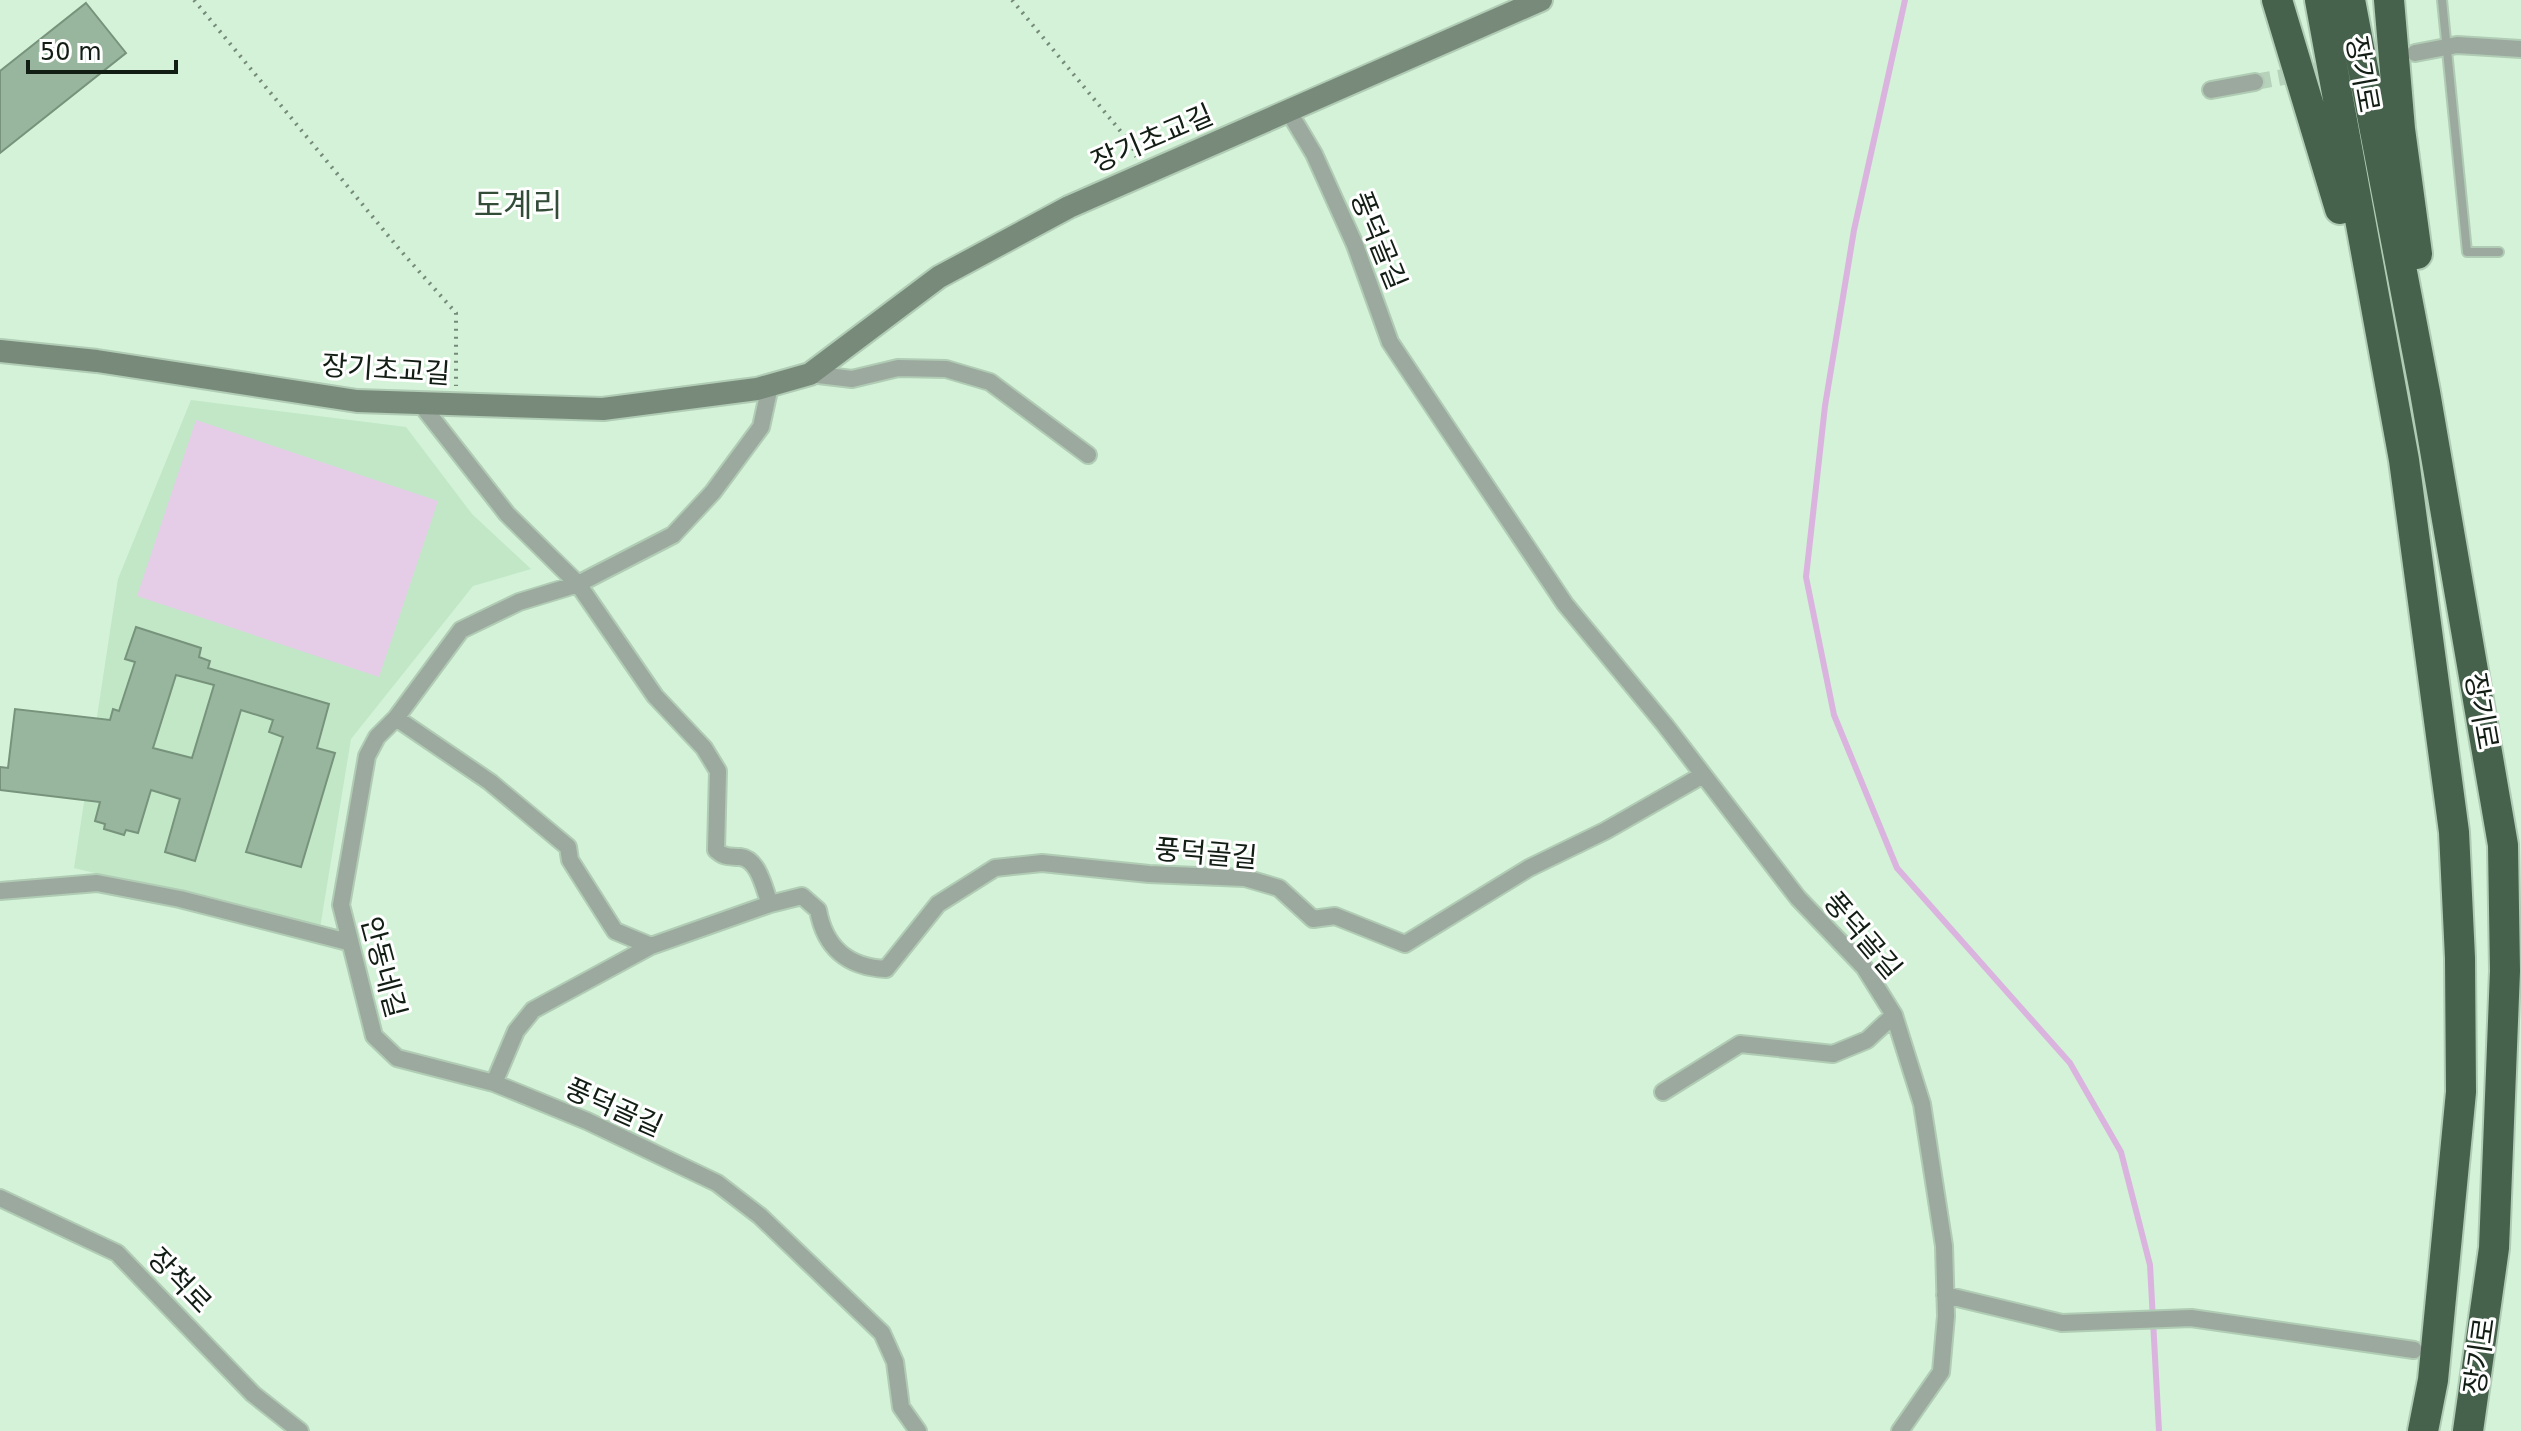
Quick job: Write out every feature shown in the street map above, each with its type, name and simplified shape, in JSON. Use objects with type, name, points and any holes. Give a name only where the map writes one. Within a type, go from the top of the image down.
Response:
[{"type":"highway","points":[[2277,0],[2386,362]]},
{"type":"highway","name":"장기로","points":[[2320,0],[2404,460],[2454,832],[2460,958],[2461,1092],[2435,1364],[2423,1431]]},
{"type":"highway","name":"장기로","points":[[2350,0],[2425,392],[2503,845],[2505,971],[2494,1248],[2468,1431]]},
{"type":"highway","points":[[2389,0],[2400,129],[2417,251],[2425,392]]},
{"type":"main road","name":"장기초교길","points":[[0,351],[97,361],[357,401],[603,409],[770,386],[810,374],[939,277],[1002,241],[1142,175],[1541,0]]},
{"type":"street","points":[[2415,53],[2446,47],[2521,49]]},
{"type":"street","points":[[2211,90],[2255,82]]},
{"type":"street","name":"풍덕골길","points":[[1289,112],[1314,154],[1355,245],[1390,342],[1565,604],[1798,898],[1864,967],[1894,1015],[1922,1104],[1944,1246],[1945,1295],[1941,1372],[1900,1431]]},
{"type":"street","name":"장기초교길","points":[[810,374],[852,379],[898,368],[946,369],[990,382],[1088,455]]},
{"type":"street","points":[[578,584],[673,535],[713,492],[761,427],[770,386]]},
{"type":"street","points":[[420,403],[507,514],[578,584],[655,696],[704,748],[720,777],[716,850],[729,858],[748,859],[754,865],[770,904],[651,946],[522,1020],[494,1083]]},
{"type":"street","name":"안동네길","points":[[494,1083],[397,1058],[374,1036],[341,905],[367,756],[377,737],[396,718],[461,630],[519,602],[578,584]]},
{"type":"street","points":[[396,718],[490,782],[568,847],[570,860],[615,931],[651,946]]},
{"type":"street","name":"풍덕골길","points":[[770,904],[802,896],[818,910],[822,931],[830,947],[863,968],[886,969],[938,904],[995,868],[1042,863],[1149,874],[1245,878],[1279,888],[1313,919],[1335,916],[1405,944],[1529,868],[1605,831],[1703,775]]},
{"type":"street","points":[[0,891],[97,883],[193,902],[348,942]]},
{"type":"street","name":"풍덕골길","points":[[1663,1092],[1740,1044],[1833,1054],[1867,1040],[1894,1015]]},
{"type":"street","name":"풍덕골길","points":[[494,1083],[587,1121],[717,1183],[760,1216],[882,1333],[895,1362],[901,1407],[918,1431]]},
{"type":"street","name":"장척로","points":[[0,1198],[117,1253],[253,1394],[300,1431]]},
{"type":"street","points":[[1945,1295],[2062,1323],[2191,1318],[2414,1350]]},
{"type":"lane","points":[[2442,0],[2467,252],[2499,252]]},
{"type":"path","points":[[194,0],[400,250],[456,313],[456,404]]},
{"type":"path","points":[[1012,0],[1132,145],[1142,175]]},
{"type":"shaded area","points":[[191,400],[406,427],[472,514],[531,569],[473,586],[351,739],[320,928],[74,868],[118,579]]},
{"type":"shaded area","points":[[196,420],[438,501],[379,677],[137,596]]},
{"type":"building","points":[[86,3],[126,53],[0,153],[0,71]]},
{"type":"building","points":[[136,627],[201,648],[199,657],[210,661],[208,668],[329,704],[317,748],[335,753],[301,867],[246,852],[283,737],[269,732],[273,720],[241,710],[195,861],[165,852],[180,799],[151,790],[138,833],[126,830],[124,835],[104,829],[105,824],[95,821],[100,802],[0,790],[0,767],[8,768],[15,709],[110,720],[113,709],[119,711],[135,662],[125,659]],"holes":[[[176,675],[214,685],[192,758],[153,748]]]},
{"type":"waterway","points":[[1905,0],[1854,230],[1825,406],[1806,577],[1834,715],[1897,868],[2070,1063],[2121,1152],[2150,1265],[2159,1431]]},
{"type":"tunnel","points":[[2255,82],[2339,67]]},
{"type":"district","name":"도계리","points":[[518,205]]}]
